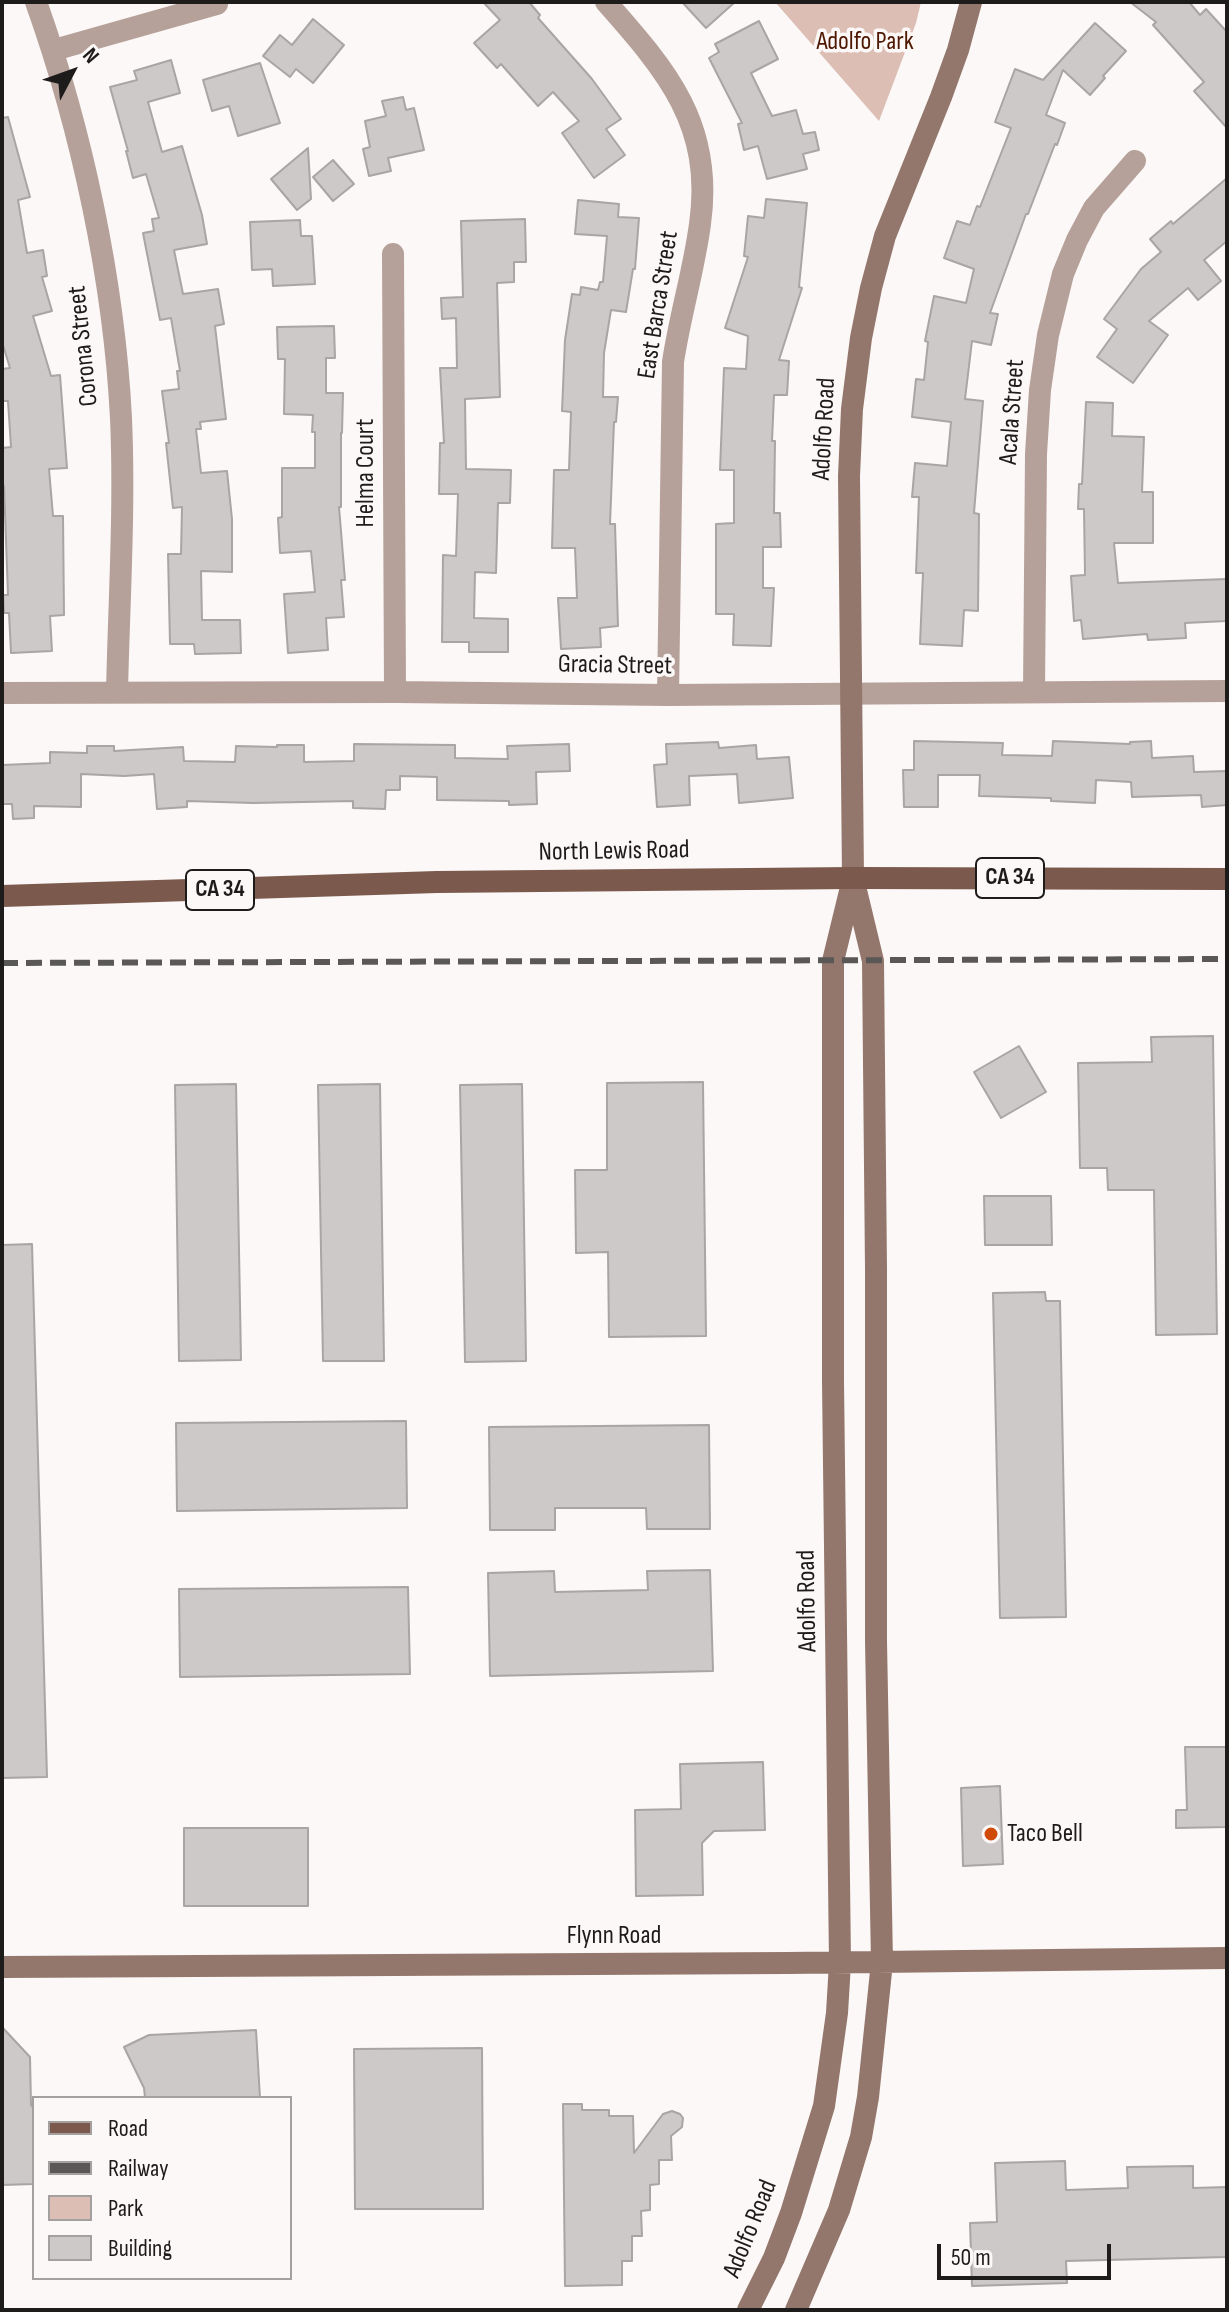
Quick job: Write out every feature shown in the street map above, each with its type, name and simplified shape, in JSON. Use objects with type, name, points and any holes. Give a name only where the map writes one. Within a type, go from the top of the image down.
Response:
[{"type":"main road","name":"Adolfo Road","points":[[796,2310],[839,2210],[861,2137],[882,1962],[876,1641],[873,961],[853,878],[849,476],[852,409],[861,338],[885,236],[941,97],[971,2]]},
{"type":"main road","name":"Adolfo Road","points":[[748,2310],[774,2258],[791,2213],[824,2106],[837,2013],[840,1963],[833,1381],[833,961],[853,878]]},
{"type":"main road","name":"North Lewis Road","points":[[2,896],[437,882],[853,878],[1227,879]]},
{"type":"main road","name":"Flynn Road","points":[[2,1967],[1227,1958]]},
{"type":"street","name":"Corona Street","points":[[36,2],[54,50],[71,112],[108,292],[121,417],[117,692]]},
{"type":"street","name":"East Barca Street","points":[[606,2],[666,72],[677,91],[694,130],[702,173],[700,225],[673,362],[668,695]]},
{"type":"street","points":[[54,50],[217,4]]},
{"type":"street","name":"Acala Street","points":[[1034,692],[1036,454],[1040,390],[1048,335],[1063,274],[1077,240],[1094,208],[1135,161]]},
{"type":"street","name":"Helma Court","points":[[393,254],[395,692]]},
{"type":"street","name":"Gracia Street","points":[[2,693],[668,695],[1227,691]]},
{"type":"green space","name":"Adolfo Park","points":[[775,2],[921,2],[879,121]]},
{"type":"building","points":[[483,2],[529,2],[540,15],[538,18],[592,79],[621,119],[606,129],[625,155],[594,178],[562,133],[579,121],[553,92],[538,106],[501,64],[497,68],[474,43],[500,20]]},
{"type":"building","points":[[682,2],[735,2],[706,28]]},
{"type":"building","points":[[1130,2],[1189,2],[1200,15],[1206,9],[1227,32],[1227,128],[1194,91],[1204,82],[1153,25],[1156,22]]},
{"type":"building","points":[[313,19],[344,45],[313,83],[296,69],[290,77],[263,56],[280,35],[292,45]]},
{"type":"building","points":[[759,21],[778,59],[751,73],[772,116],[796,110],[803,134],[815,132],[819,150],[803,154],[807,169],[767,179],[758,146],[744,150],[738,124],[742,123],[709,58],[719,52],[715,44]]},
{"type":"building","points":[[1095,23],[1126,51],[1090,95],[1063,70],[1046,115],[1065,123],[1026,214],[990,313],[998,314],[991,345],[972,341],[965,399],[983,401],[974,513],[979,514],[978,611],[964,610],[962,646],[920,644],[923,573],[916,573],[919,497],[912,497],[915,463],[947,466],[951,422],[912,417],[916,379],[924,380],[928,342],[925,341],[934,296],[966,303],[974,269],[944,258],[957,221],[970,225],[977,206],[980,207],[1011,128],[995,122],[1015,69],[1043,80]]},
{"type":"building","points":[[171,60],[180,93],[148,102],[162,152],[182,146],[207,244],[174,250],[183,294],[218,289],[224,324],[215,326],[226,419],[200,422],[201,429],[196,429],[201,473],[227,471],[232,519],[232,572],[201,571],[202,620],[240,620],[241,653],[195,654],[194,644],[170,644],[168,554],[181,554],[182,507],[173,508],[162,391],[179,389],[177,371],[180,371],[171,318],[160,320],[143,233],[154,231],[152,219],[159,218],[146,174],[133,178],[110,87],[137,80],[134,71]]},
{"type":"building","points":[[260,63],[280,123],[238,136],[229,106],[212,111],[203,80]]},
{"type":"building","points":[[403,97],[406,110],[414,108],[424,150],[388,158],[391,171],[369,176],[363,149],[370,147],[365,121],[386,116],[382,101]]},
{"type":"building","points":[[8,117],[30,197],[18,200],[27,253],[43,250],[47,276],[42,277],[52,311],[33,316],[51,376],[60,375],[67,468],[49,469],[53,516],[63,516],[64,615],[50,616],[52,651],[11,653],[9,613],[4,613],[3,595],[8,595],[2,486],[2,448],[11,447],[8,401],[2,401],[2,369],[10,368],[2,342],[2,118]]},
{"type":"building","points":[[308,148],[311,199],[297,210],[271,179]]},
{"type":"building","points":[[333,160],[354,184],[333,201],[313,177]]},
{"type":"building","points":[[1227,178],[1227,241],[1204,260],[1221,281],[1198,300],[1188,288],[1149,321],[1168,335],[1133,383],[1097,357],[1117,329],[1104,319],[1141,269],[1161,252],[1150,239],[1171,221],[1173,224]]},
{"type":"building","points":[[766,199],[807,203],[799,287],[802,288],[779,360],[789,361],[787,395],[774,395],[774,513],[780,513],[781,547],[763,547],[763,588],[774,588],[771,646],[733,645],[734,614],[716,614],[716,524],[734,523],[734,470],[720,470],[724,368],[746,369],[748,336],[725,328],[748,257],[744,256],[748,216],[764,218]]},
{"type":"building","points":[[578,200],[619,204],[618,217],[639,218],[635,269],[626,312],[611,310],[604,353],[603,397],[618,397],[614,422],[610,524],[615,524],[618,626],[600,628],[601,647],[561,649],[558,598],[577,598],[575,548],[552,548],[554,470],[569,470],[571,412],[562,411],[565,340],[572,294],[580,295],[581,287],[598,290],[600,282],[603,282],[607,236],[575,234]]},
{"type":"building","points":[[525,219],[526,262],[514,262],[514,282],[497,283],[500,397],[465,399],[466,469],[511,470],[510,503],[498,503],[496,573],[475,572],[474,618],[508,619],[508,652],[469,652],[469,642],[442,642],[443,555],[456,556],[458,494],[439,494],[440,443],[444,443],[440,368],[457,368],[456,318],[442,319],[441,298],[463,297],[461,221]]},
{"type":"building","points":[[300,220],[301,236],[312,236],[315,284],[273,286],[272,269],[252,270],[250,222]]},
{"type":"building","points":[[334,326],[335,358],[326,358],[326,393],[343,393],[339,507],[345,580],[341,580],[344,617],[326,618],[328,650],[288,653],[284,594],[315,592],[311,551],[280,553],[278,518],[282,517],[282,468],[315,468],[315,432],[312,432],[313,415],[284,414],[285,359],[278,359],[277,327]]},
{"type":"building","points":[[1086,402],[1113,403],[1112,436],[1144,437],[1142,492],[1153,492],[1153,543],[1114,543],[1118,583],[1227,579],[1227,621],[1185,623],[1186,638],[1148,640],[1147,634],[1083,639],[1081,620],[1074,621],[1071,576],[1085,575],[1084,509],[1078,509]]},
{"type":"building","points":[[914,741],[1003,743],[1002,755],[1052,756],[1053,741],[1130,744],[1151,741],[1152,758],[1193,756],[1194,772],[1227,771],[1227,805],[1202,807],[1201,795],[1132,797],[1131,782],[1096,780],[1095,803],[979,796],[980,775],[938,775],[938,807],[904,807],[903,770],[914,770]]},
{"type":"building","points":[[718,742],[719,748],[756,745],[757,759],[789,757],[793,798],[739,803],[737,774],[689,776],[690,805],[657,807],[654,765],[667,764],[666,744]]},
{"type":"building","points":[[354,744],[455,745],[455,758],[508,759],[507,746],[569,744],[570,771],[536,772],[537,804],[437,800],[437,777],[400,776],[400,790],[386,790],[385,809],[353,808],[353,801],[187,801],[187,807],[157,809],[154,774],[81,774],[81,807],[34,806],[34,818],[13,819],[12,804],[2,804],[2,765],[50,763],[50,752],[87,753],[87,746],[114,746],[114,751],[183,747],[184,761],[235,762],[236,746],[304,745],[304,762],[354,761]]},
{"type":"building","points":[[1213,1036],[1217,1334],[1156,1335],[1154,1190],[1108,1190],[1107,1168],[1080,1168],[1078,1063],[1152,1062],[1151,1037]]},
{"type":"building","points":[[1019,1046],[1046,1092],[1001,1118],[974,1072]]},
{"type":"building","points":[[703,1082],[706,1336],[609,1337],[608,1252],[576,1253],[575,1170],[607,1170],[607,1083]]},
{"type":"building","points":[[236,1084],[241,1360],[179,1361],[175,1085]]},
{"type":"building","points":[[380,1084],[384,1361],[323,1361],[318,1085]]},
{"type":"building","points":[[522,1084],[526,1361],[465,1362],[460,1085]]},
{"type":"building","points":[[984,1196],[1051,1196],[1052,1245],[985,1245]]},
{"type":"building","points":[[32,1244],[47,1777],[2,1778],[2,1245]]},
{"type":"building","points":[[1045,1292],[1046,1301],[1060,1301],[1066,1617],[1000,1618],[993,1293]]},
{"type":"building","points":[[406,1421],[407,1508],[177,1511],[176,1423]]},
{"type":"building","points":[[709,1425],[710,1529],[647,1529],[646,1508],[555,1508],[555,1530],[490,1530],[489,1427]]},
{"type":"building","points":[[710,1570],[713,1671],[490,1676],[488,1573],[554,1571],[555,1592],[648,1590],[647,1571]]},
{"type":"building","points":[[408,1587],[410,1674],[180,1677],[179,1589]]},
{"type":"building","points":[[1185,1747],[1227,1747],[1227,1827],[1176,1828],[1176,1810],[1187,1810]]},
{"type":"building","points":[[763,1762],[765,1830],[714,1831],[702,1843],[703,1895],[636,1896],[635,1810],[681,1809],[680,1764]]},
{"type":"building","points":[[1000,1786],[1003,1864],[963,1866],[961,1788]]},
{"type":"building","points":[[184,1828],[308,1828],[308,1906],[184,1906]]},
{"type":"building","points":[[2,2027],[30,2057],[32,2184],[2,2185]]},
{"type":"building","points":[[256,2030],[260,2096],[145,2096],[124,2047],[149,2035]]},
{"type":"building","points":[[482,2048],[483,2209],[355,2209],[354,2049]]},
{"type":"building","points":[[563,2104],[582,2104],[582,2110],[609,2110],[609,2116],[633,2116],[634,2153],[663,2114],[672,2111],[683,2118],[682,2127],[671,2136],[672,2160],[659,2160],[659,2184],[650,2185],[650,2210],[641,2211],[642,2236],[632,2236],[632,2261],[622,2261],[622,2285],[565,2286]]},
{"type":"building","points":[[1065,2161],[1066,2190],[1128,2188],[1127,2167],[1193,2166],[1193,2188],[1227,2187],[1227,2257],[1066,2261],[1067,2283],[972,2286],[970,2223],[997,2222],[995,2163]]},
{"type":"railway","points":[[2,963],[1227,959]]},
{"type":"place","name":"Taco Bell","points":[[991,1834]]}]
